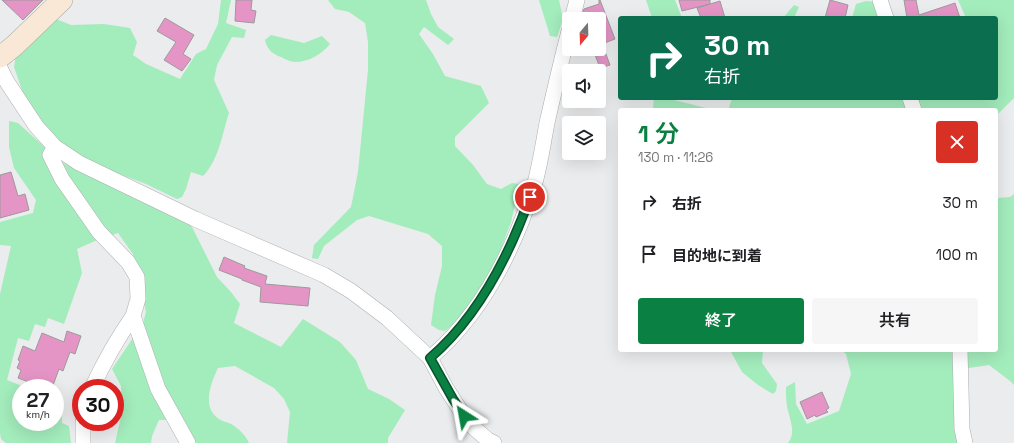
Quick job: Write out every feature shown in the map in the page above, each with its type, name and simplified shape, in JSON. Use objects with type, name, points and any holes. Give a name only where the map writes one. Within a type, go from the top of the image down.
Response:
[{"type":"main road","points":[[0,57],[14,46],[62,0]]},
{"type":"street","points":[[574,12],[577,0]]},
{"type":"street","points":[[880,0],[885,16]]},
{"type":"street","points":[[430,358],[445,345],[473,311],[501,265],[521,223],[534,184],[563,56]]},
{"type":"street","points":[[0,68],[7,82],[36,126],[55,147],[79,163],[195,219],[324,275],[351,291],[387,318],[430,358],[464,416],[489,442]]},
{"type":"street","points":[[55,147],[50,155],[62,179],[99,232],[128,262],[137,277],[138,299],[133,316],[116,342],[96,379]]},
{"type":"street","points":[[133,316],[158,389],[188,443]]},
{"type":"street","points":[[960,352],[962,429],[965,443]]},
{"type":"street","points":[[82,431],[83,443]]},
{"type":"green space","points":[[221,0],[231,0],[226,23],[246,30],[244,38],[232,37],[217,65],[214,80],[229,113],[216,155],[203,176],[191,172],[182,197],[177,199],[146,184],[96,165],[67,147],[41,127],[23,93],[14,67],[16,55],[56,19],[71,25],[104,24],[130,28],[137,42],[133,55],[146,64],[180,79],[196,54],[206,49],[218,24]]},
{"type":"green space","points":[[328,0],[426,0],[438,27],[454,39],[448,45],[424,27],[419,34],[433,54],[445,76],[481,86],[489,103],[455,137],[455,146],[473,165],[487,184],[501,189],[512,183],[520,184],[511,222],[493,271],[458,321],[445,331],[439,330],[431,325],[435,295],[442,266],[442,246],[428,234],[369,216],[357,220],[324,246],[318,259],[312,258],[314,245],[351,207],[358,172],[368,70],[368,42],[365,23],[349,12],[335,9]]},
{"type":"green space","points":[[539,0],[559,0],[562,22],[557,37],[550,36]]},
{"type":"green space","points":[[646,0],[675,0],[681,16],[651,16]]},
{"type":"green space","points":[[958,0],[1014,0],[1014,98],[998,114],[998,108],[729,108],[731,100],[998,100],[998,16],[965,16]]},
{"type":"green space","points":[[866,1],[875,2],[878,16],[853,16],[856,4]]},
{"type":"green space","points":[[794,5],[799,7],[795,16],[785,16]]},
{"type":"green space","points":[[271,35],[304,43],[322,36],[330,44],[315,57],[305,61],[293,62],[270,51],[265,40]]},
{"type":"green space","points":[[654,100],[674,100],[706,108],[654,108]]},
{"type":"green space","points":[[9,121],[18,123],[61,162],[181,218],[192,227],[217,277],[240,304],[234,323],[281,347],[303,319],[340,342],[356,360],[368,389],[389,399],[405,410],[388,438],[388,443],[287,443],[290,412],[284,399],[274,388],[235,366],[218,368],[210,388],[210,408],[221,420],[236,427],[249,443],[194,443],[181,420],[159,420],[152,436],[151,443],[115,443],[118,431],[124,431],[124,379],[117,379],[112,369],[143,323],[146,312],[133,254],[118,233],[77,249],[82,273],[64,324],[48,318],[45,327],[35,324],[29,341],[18,338],[7,380],[12,382],[12,431],[64,431],[64,424],[69,426],[71,443],[6,443],[1,439],[0,433],[0,294],[11,246],[0,245],[0,222],[33,213],[36,200],[14,168],[9,147]]},
{"type":"green space","points":[[1014,194],[1014,385],[989,365],[969,368],[955,368],[958,443],[788,443],[791,439],[792,425],[787,406],[786,387],[795,382],[796,404],[807,424],[839,411],[851,374],[846,354],[844,352],[998,352],[998,198],[1010,197]]},
{"type":"green space","points":[[731,352],[763,352],[762,363],[777,384],[776,391],[773,394],[758,385],[742,372]]},
{"type":"building","points":[[2,0],[43,0],[23,20]]},
{"type":"building","points":[[236,0],[252,0],[251,10],[256,11],[254,23],[235,21]]},
{"type":"building","points":[[600,0],[605,12],[583,12],[584,9],[599,4]]},
{"type":"building","points":[[679,0],[710,0],[710,4],[682,11]]},
{"type":"building","points":[[830,0],[848,5],[845,16],[826,16]]},
{"type":"building","points":[[904,0],[916,0],[919,15],[955,3],[959,16],[907,16]]},
{"type":"building","points":[[720,1],[724,16],[700,16],[697,8]]},
{"type":"building","points":[[606,16],[615,39],[606,42]]},
{"type":"building","points":[[165,18],[194,35],[183,54],[191,59],[182,71],[164,60],[176,42],[157,31]]},
{"type":"building","points":[[606,54],[610,65],[606,66],[606,64],[598,64],[596,56],[606,56]]},
{"type":"building","points":[[11,172],[18,196],[25,194],[29,210],[0,218],[0,175]]},
{"type":"building","points":[[224,257],[245,266],[244,268],[267,276],[265,284],[310,288],[308,306],[260,302],[261,287],[219,270]]},
{"type":"building","points":[[67,331],[81,336],[75,354],[70,352],[63,371],[59,369],[55,379],[18,378],[21,370],[17,368],[20,361],[18,360],[23,346],[35,351],[42,333],[64,342]]},
{"type":"building","points":[[822,392],[829,408],[826,410],[828,412],[816,417],[815,415],[807,419],[800,402]]},
{"type":"route","points":[[464,416],[446,388],[430,358],[445,345],[461,326],[473,311],[489,286],[521,223],[530,197]]}]
